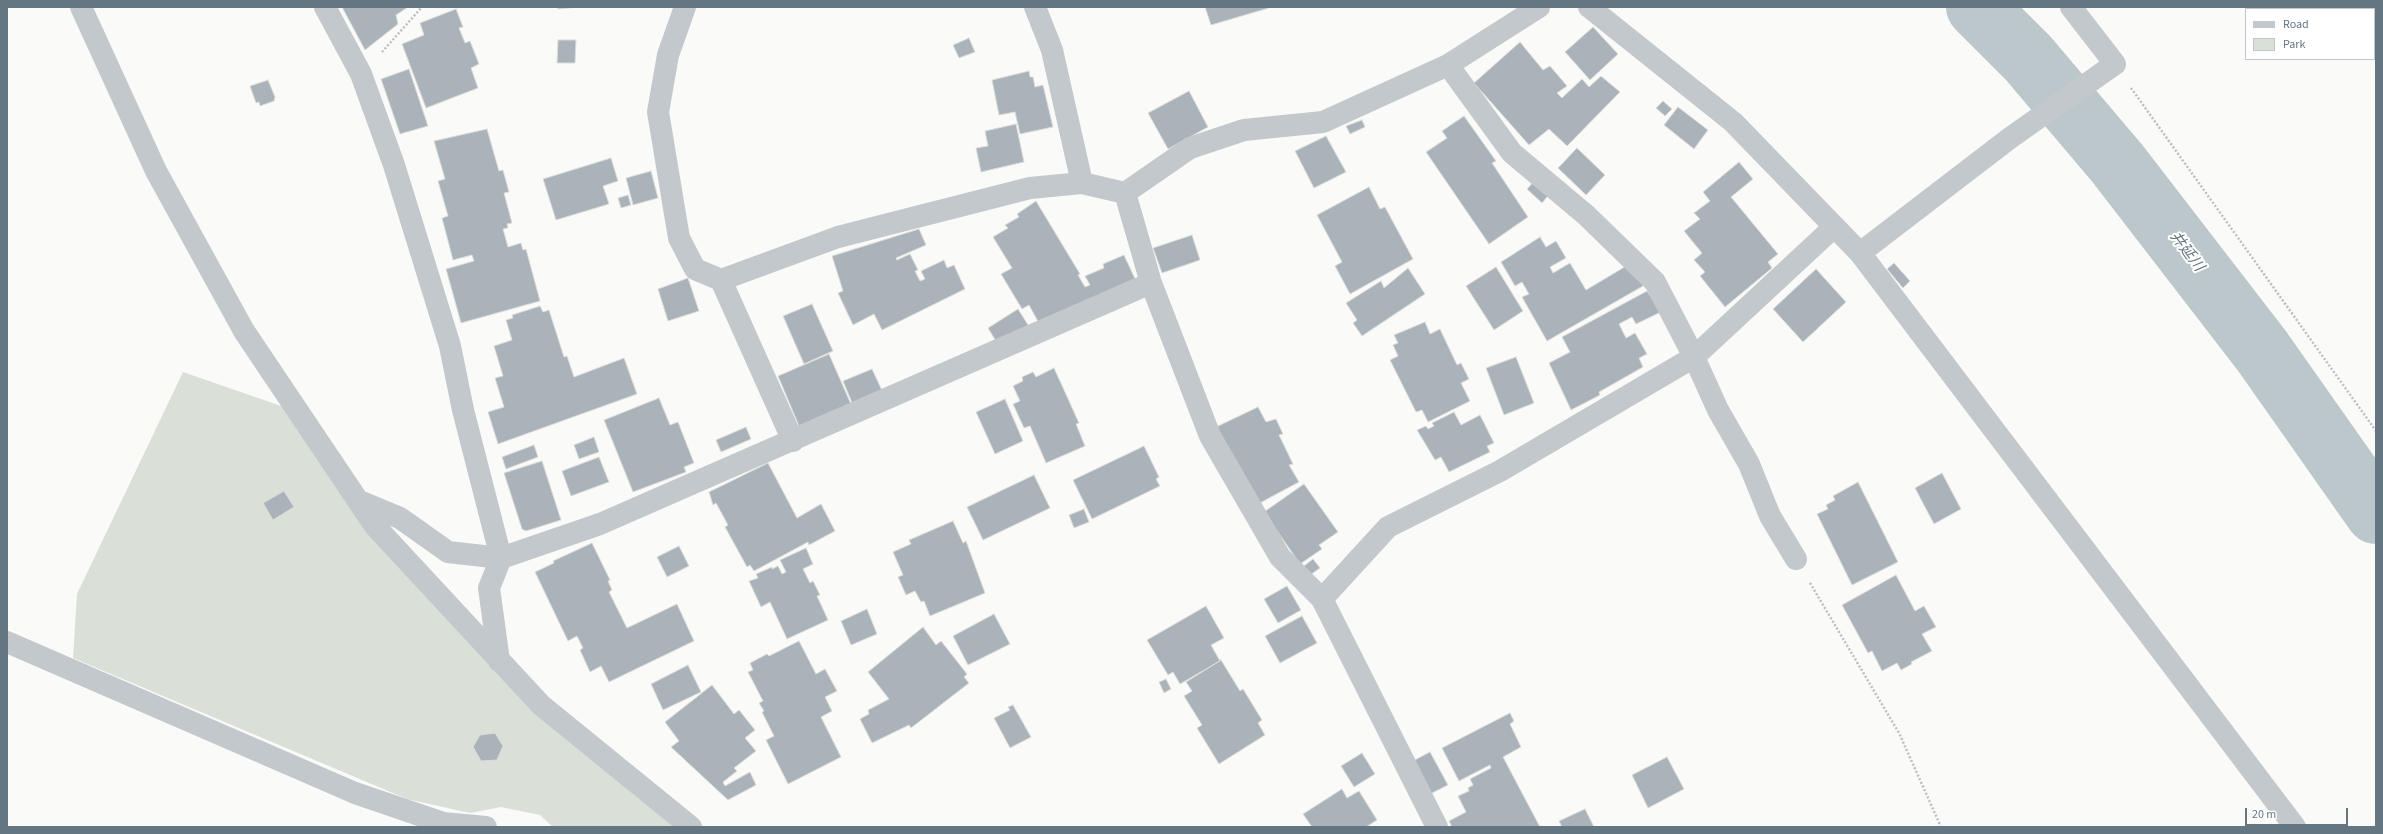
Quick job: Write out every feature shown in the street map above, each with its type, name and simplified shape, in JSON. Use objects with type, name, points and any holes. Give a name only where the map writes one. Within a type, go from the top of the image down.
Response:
[{"type":"street","points":[[81,7],[156,171],[244,331],[375,526],[541,705],[692,827]]},
{"type":"street","points":[[325,7],[361,74],[394,165],[450,346],[463,410],[502,558],[489,588],[499,660]]},
{"type":"street","points":[[685,7],[668,56],[658,112],[679,238],[695,269],[721,280],[793,441]]},
{"type":"street","points":[[1035,7],[1052,50],[1082,183]]},
{"type":"street","points":[[721,280],[838,237],[1030,188],[1082,183],[1125,193],[1190,148],[1244,130],[1323,122],[1448,65],[1539,7]]},
{"type":"street","points":[[1589,7],[1733,122],[1860,253],[2295,827]]},
{"type":"street","points":[[1860,253],[2010,138],[2115,64],[2070,7]]},
{"type":"street","points":[[1448,65],[1512,153],[1586,215],[1655,282],[1694,357],[1718,410],[1749,464],[1770,516],[1796,559]]},
{"type":"street","points":[[1125,193],[1151,283],[1210,436],[1280,557],[1322,599],[1437,827]]},
{"type":"street","points":[[1322,599],[1388,527],[1500,471],[1694,357],[1834,227]]},
{"type":"street","points":[[359,501],[400,518],[448,552],[502,558],[600,524],[793,441],[1151,283]]},
{"type":"street","points":[[7,642],[355,793],[443,823],[486,827]]},
{"type":"path","points":[[361,74],[422,7]]},
{"type":"path","points":[[2115,64],[2376,431]]},
{"type":"path","points":[[1796,559],[1899,732],[1941,827]]},
{"type":"green space","points":[[183,372],[284,407],[525,696],[687,827],[553,827],[540,815],[501,807],[470,813],[407,799],[73,658],[77,594]]},
{"type":"building","points":[[342,7],[408,7],[396,15],[398,24],[365,50]]},
{"type":"building","points":[[558,7],[578,7],[558,9]]},
{"type":"building","points":[[1205,7],[1269,7],[1269,8],[1211,25]]},
{"type":"building","points":[[456,9],[463,27],[459,28],[465,43],[470,41],[479,64],[471,68],[478,88],[426,108],[402,44],[424,35],[420,23]]},
{"type":"building","points":[[1593,27],[1618,54],[1590,80],[1565,52]]},
{"type":"building","points":[[969,38],[975,52],[959,58],[953,45]]},
{"type":"building","points":[[558,40],[576,40],[575,63],[557,63]]},
{"type":"building","points":[[1520,42],[1543,70],[1550,66],[1567,86],[1557,93],[1562,98],[1582,79],[1589,87],[1601,76],[1620,92],[1567,146],[1549,129],[1529,145],[1474,83]]},
{"type":"building","points":[[409,69],[428,126],[400,134],[381,79]]},
{"type":"building","points":[[1029,71],[1030,77],[1033,77],[1035,87],[1043,85],[1053,127],[1020,134],[1015,112],[999,115],[992,80]]},
{"type":"building","points":[[268,80],[275,97],[274,101],[260,106],[259,102],[256,103],[250,86]]},
{"type":"building","points":[[1189,91],[1208,127],[1168,149],[1148,113]]},
{"type":"building","points":[[1663,101],[1672,109],[1665,116],[1656,108]]},
{"type":"building","points":[[1678,107],[1708,130],[1694,149],[1664,125]]},
{"type":"building","points":[[1464,116],[1496,161],[1492,163],[1528,217],[1489,244],[1426,152],[1447,138],[1442,131]]},
{"type":"building","points":[[1362,120],[1365,127],[1350,134],[1346,126]]},
{"type":"building","points":[[1016,124],[1024,162],[981,172],[976,148],[988,146],[985,131]]},
{"type":"building","points":[[487,129],[499,171],[503,170],[509,192],[504,193],[512,223],[507,224],[508,228],[503,229],[508,247],[521,243],[523,250],[526,249],[540,301],[461,323],[446,269],[474,261],[472,255],[453,260],[442,218],[448,216],[438,181],[445,179],[434,141]]},
{"type":"building","points":[[1326,136],[1346,172],[1314,188],[1295,151]]},
{"type":"building","points":[[1577,148],[1605,175],[1586,195],[1558,168]]},
{"type":"building","points":[[611,158],[618,181],[603,186],[609,204],[556,220],[543,179]]},
{"type":"building","points":[[1739,162],[1753,179],[1731,197],[1778,254],[1768,262],[1772,268],[1725,307],[1700,276],[1705,272],[1694,260],[1702,253],[1684,231],[1700,219],[1694,213],[1710,201],[1703,192]]},
{"type":"building","points":[[651,171],[658,198],[633,205],[626,178]]},
{"type":"building","points":[[1537,178],[1551,192],[1542,203],[1527,189]]},
{"type":"building","points":[[1369,187],[1380,209],[1385,207],[1413,259],[1350,294],[1335,266],[1342,262],[1317,215]]},
{"type":"building","points":[[628,195],[631,205],[621,208],[618,198]]},
{"type":"building","points":[[1036,201],[1080,274],[1078,275],[1085,287],[1090,285],[1085,276],[1104,268],[1103,264],[1124,255],[1136,281],[1041,327],[1029,305],[1022,309],[1001,274],[1012,268],[993,237],[1008,228],[1005,225],[1019,217],[1017,214]]},
{"type":"building","points":[[919,229],[926,245],[896,258],[897,260],[910,254],[918,270],[915,271],[920,281],[925,279],[921,271],[944,260],[947,268],[954,265],[965,289],[882,330],[874,314],[853,325],[838,293],[843,291],[832,256]]},
{"type":"building","points":[[1192,235],[1200,260],[1162,273],[1153,248]]},
{"type":"building","points":[[1540,237],[1546,247],[1556,241],[1566,258],[1550,267],[1553,273],[1570,263],[1586,290],[1633,262],[1643,286],[1547,341],[1522,297],[1529,294],[1522,282],[1515,286],[1501,262]]},
{"type":"building","points":[[1894,263],[1910,281],[1903,288],[1887,269]]},
{"type":"building","points":[[1496,267],[1523,311],[1494,330],[1466,286]]},
{"type":"building","points":[[1408,268],[1425,294],[1362,336],[1353,323],[1357,320],[1346,303],[1381,281],[1384,288]]},
{"type":"building","points":[[1816,269],[1846,302],[1803,342],[1773,309]]},
{"type":"building","points":[[688,278],[699,311],[668,321],[658,289]]},
{"type":"building","points":[[1647,291],[1661,312],[1636,324],[1632,317],[1619,324],[1626,338],[1635,333],[1647,354],[1639,358],[1643,367],[1599,392],[1600,395],[1571,410],[1549,363],[1570,352],[1562,337]]},
{"type":"building","points":[[812,304],[833,351],[804,364],[783,316]]},
{"type":"building","points":[[540,306],[543,312],[549,310],[564,357],[567,356],[574,377],[624,358],[637,394],[498,444],[488,412],[504,407],[495,378],[503,376],[494,346],[512,340],[506,320],[513,318],[512,315]]},
{"type":"building","points":[[1018,309],[1030,328],[999,346],[988,328]]},
{"type":"building","points":[[1425,322],[1430,334],[1440,329],[1457,365],[1461,363],[1469,379],[1461,383],[1470,401],[1428,422],[1422,410],[1416,412],[1390,360],[1398,356],[1393,345],[1398,343],[1394,335]]},
{"type":"building","points":[[829,354],[854,411],[802,433],[778,376]]},
{"type":"building","points":[[1516,357],[1534,403],[1504,415],[1486,368]]},
{"type":"building","points":[[1054,368],[1079,423],[1076,424],[1085,446],[1046,463],[1030,426],[1024,428],[1013,404],[1020,401],[1013,386],[1023,381],[1022,377],[1033,372],[1036,377]]},
{"type":"building","points":[[872,369],[885,397],[855,410],[843,381]]},
{"type":"building","points":[[659,398],[670,425],[678,422],[694,463],[684,467],[686,472],[633,492],[604,420]]},
{"type":"building","points":[[1005,399],[1023,441],[995,454],[976,412]]},
{"type":"building","points":[[1258,407],[1266,422],[1276,419],[1283,434],[1279,435],[1293,464],[1289,465],[1299,482],[1256,505],[1214,428]]},
{"type":"building","points":[[1454,412],[1461,425],[1480,415],[1494,443],[1487,446],[1490,452],[1449,472],[1441,457],[1435,460],[1417,430],[1426,426],[1428,429],[1434,426],[1432,423]]},
{"type":"building","points":[[746,427],[751,439],[721,452],[716,440]]},
{"type":"building","points":[[594,437],[599,452],[579,459],[574,445]]},
{"type":"building","points":[[534,445],[538,457],[506,469],[502,457]]},
{"type":"building","points":[[1144,446],[1159,477],[1156,479],[1160,486],[1092,519],[1073,480]]},
{"type":"building","points":[[599,457],[609,482],[571,496],[562,471]]},
{"type":"building","points":[[542,461],[561,520],[526,531],[522,529],[504,473]]},
{"type":"building","points":[[768,463],[797,518],[821,504],[835,531],[809,545],[808,542],[754,571],[750,565],[747,567],[725,527],[728,525],[716,503],[713,505],[709,492]]},
{"type":"building","points":[[1942,473],[1961,509],[1934,524],[1915,488]]},
{"type":"building","points":[[1034,475],[1050,508],[983,540],[967,507]]},
{"type":"building","points":[[1858,482],[1898,562],[1852,585],[1817,514],[1828,509],[1826,505],[1835,500],[1833,496]]},
{"type":"building","points":[[1304,484],[1338,532],[1319,545],[1322,549],[1300,564],[1264,512]]},
{"type":"building","points":[[284,491],[294,507],[273,520],[263,503]]},
{"type":"building","points":[[1084,509],[1089,522],[1074,528],[1069,515]]},
{"type":"building","points":[[953,521],[963,543],[966,541],[985,593],[930,616],[924,601],[921,602],[915,591],[906,595],[898,577],[903,575],[893,552],[911,544],[909,540]]},
{"type":"building","points":[[592,543],[610,580],[608,581],[612,590],[609,592],[627,628],[677,604],[694,641],[609,682],[601,666],[590,672],[580,650],[583,648],[577,636],[568,641],[535,572],[554,563],[553,561]]},
{"type":"building","points":[[679,546],[689,566],[667,577],[657,557]]},
{"type":"building","points":[[806,548],[813,564],[803,569],[810,583],[813,581],[820,595],[817,596],[828,620],[787,639],[770,602],[761,607],[749,581],[758,578],[756,574],[772,567],[772,569],[778,566],[782,574],[786,572],[780,560]]},
{"type":"building","points":[[1313,559],[1320,568],[1310,575],[1304,566]]},
{"type":"building","points":[[1896,575],[1915,611],[1924,606],[1936,627],[1922,634],[1932,651],[1911,662],[1912,664],[1901,670],[1897,663],[1882,671],[1872,651],[1868,653],[1842,605]]},
{"type":"building","points":[[1287,586],[1301,610],[1278,623],[1264,599]]},
{"type":"building","points":[[1206,606],[1224,638],[1211,645],[1220,661],[1180,684],[1173,672],[1168,675],[1147,640]]},
{"type":"building","points":[[867,609],[877,634],[851,645],[841,621]]},
{"type":"building","points":[[994,614],[1010,644],[968,665],[953,636]]},
{"type":"building","points":[[1302,616],[1317,643],[1280,663],[1265,636]]},
{"type":"building","points":[[923,627],[936,645],[941,641],[967,674],[964,677],[969,683],[911,728],[909,725],[872,743],[860,719],[869,714],[868,710],[889,699],[868,672]]},
{"type":"building","points":[[799,641],[816,674],[825,669],[837,691],[825,697],[832,711],[821,717],[841,757],[788,784],[766,740],[774,736],[762,712],[764,711],[759,703],[763,701],[748,672],[753,670],[750,663],[767,654],[769,656]]},
{"type":"building","points":[[1221,660],[1240,691],[1243,689],[1262,720],[1258,723],[1265,735],[1219,764],[1197,728],[1202,725],[1184,696],[1192,691],[1186,682]]},
{"type":"building","points":[[688,665],[701,692],[663,710],[651,684]]},
{"type":"building","points":[[1166,679],[1171,689],[1164,693],[1159,682]]},
{"type":"building","points":[[712,685],[734,714],[739,710],[755,730],[745,738],[756,751],[734,768],[737,771],[723,782],[725,786],[750,772],[756,785],[728,800],[671,747],[679,741],[665,722]]},
{"type":"building","points":[[1013,705],[1031,737],[1010,748],[994,718],[1010,710],[1008,707]]},
{"type":"building","points":[[1510,713],[1514,721],[1510,724],[1521,747],[1503,757],[1540,827],[1452,827],[1449,821],[1466,812],[1458,796],[1469,791],[1468,788],[1473,785],[1470,779],[1491,768],[1490,765],[1459,781],[1442,748]]},
{"type":"building","points":[[495,733],[503,746],[497,760],[481,761],[473,747],[480,735]]},
{"type":"building","points":[[1430,752],[1448,785],[1430,794],[1413,761]]},
{"type":"building","points":[[1362,753],[1375,774],[1354,787],[1341,766]]},
{"type":"building","points":[[1667,757],[1684,789],[1648,808],[1632,775]]},
{"type":"building","points":[[1342,789],[1347,798],[1359,791],[1377,820],[1366,827],[1312,827],[1303,814]]},
{"type":"building","points":[[1585,809],[1594,827],[1562,827],[1559,821]]},
{"type":"waterway","name":"井延川","points":[[1977,7],[2028,58],[2117,163],[2262,351],[2376,513]]}]
